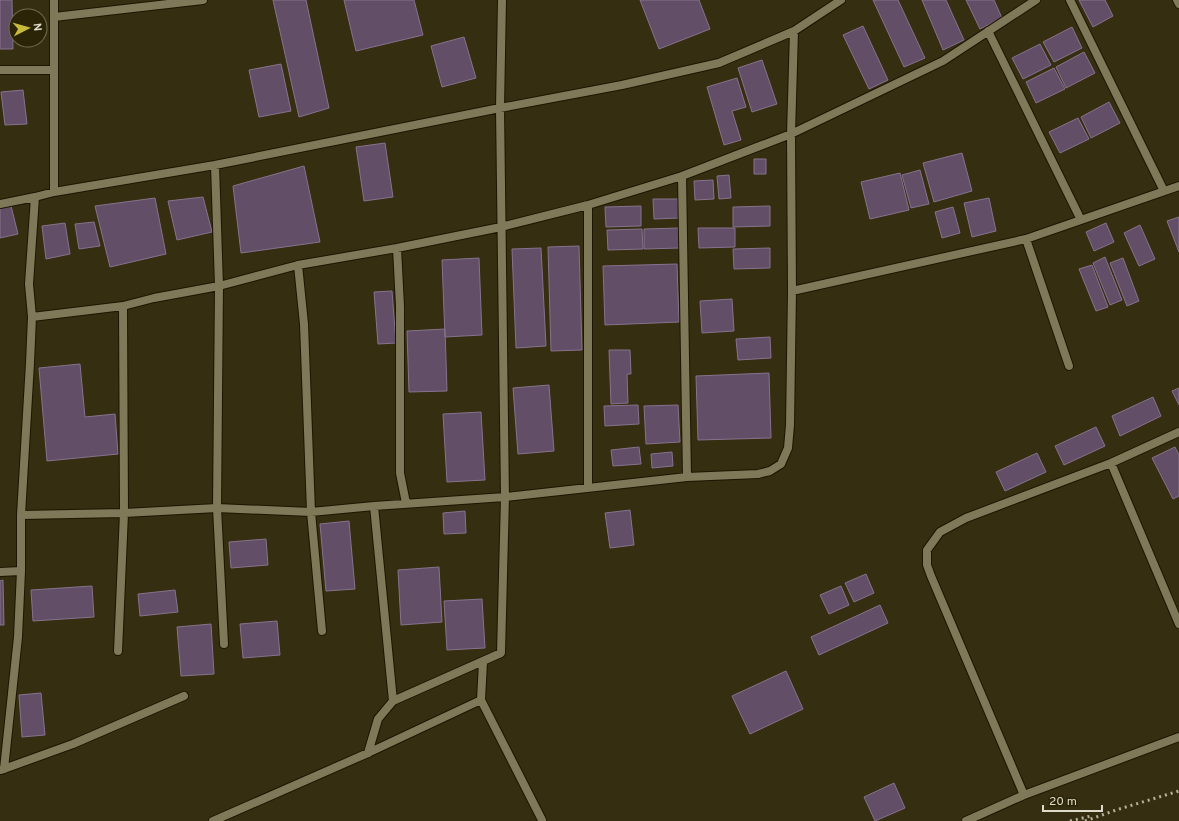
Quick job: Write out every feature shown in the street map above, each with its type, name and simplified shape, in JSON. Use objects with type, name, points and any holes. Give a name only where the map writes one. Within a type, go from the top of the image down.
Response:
[{"type":"street","points":[[54,0],[54,192]]},
{"type":"street","points":[[54,17],[203,0]]},
{"type":"street","points":[[368,753],[378,719],[393,701],[501,653],[505,497],[500,108],[502,0]]},
{"type":"street","points":[[0,204],[54,192],[215,165],[622,85],[719,63],[794,30],[841,0]]},
{"type":"street","points":[[32,317],[123,306],[154,298],[219,286],[298,265],[397,248],[501,227],[588,205],[682,176],[791,134],[943,61],[1036,0]]},
{"type":"street","points":[[1070,0],[1164,191]]},
{"type":"street","points":[[1177,0],[1179,4]]},
{"type":"street","points":[[21,514],[124,513],[217,508],[311,512],[406,503],[505,497],[687,477],[758,474],[770,471],[782,464],[788,448],[790,425],[792,291],[791,134],[794,30]]},
{"type":"street","points":[[988,31],[1081,220]]},
{"type":"street","points":[[0,70],[54,70]]},
{"type":"street","points":[[215,165],[219,286],[217,508],[224,644]]},
{"type":"street","points":[[682,176],[687,477]]},
{"type":"street","points":[[792,291],[1026,239],[1179,186]]},
{"type":"street","points":[[35,197],[30,284],[32,317],[30,363],[21,514],[21,571],[18,637],[2,769],[73,744],[184,696]]},
{"type":"street","points":[[588,205],[588,487]]},
{"type":"street","points":[[1026,239],[1069,366]]},
{"type":"street","points":[[397,248],[400,306],[400,473],[406,503]]},
{"type":"street","points":[[298,265],[304,324],[311,512],[322,631]]},
{"type":"street","points":[[118,651],[124,513],[123,306]]},
{"type":"street","points":[[1024,795],[931,576],[927,565],[926,550],[940,532],[966,518],[1111,463],[1179,432]]},
{"type":"street","points":[[1111,463],[1179,624]]},
{"type":"street","points":[[374,506],[393,701]]},
{"type":"street","points":[[0,572],[21,571]]},
{"type":"street","points":[[482,662],[481,700],[542,820]]},
{"type":"street","points":[[213,821],[368,753],[481,700]]},
{"type":"street","points":[[966,821],[1024,795],[1179,737]]},
{"type":"building","points":[[0,0],[12,0],[12,8],[8,8],[8,48],[13,49],[0,49]]},
{"type":"building","points":[[273,0],[306,0],[329,108],[299,117]]},
{"type":"building","points":[[344,0],[414,0],[423,35],[356,51]]},
{"type":"building","points":[[640,0],[699,0],[710,29],[659,49]]},
{"type":"building","points":[[873,0],[898,0],[925,58],[904,67]]},
{"type":"building","points":[[922,0],[946,0],[964,40],[943,50]]},
{"type":"building","points":[[966,0],[994,0],[1002,18],[980,29]]},
{"type":"building","points":[[1079,0],[1105,0],[1113,16],[1093,27]]},
{"type":"building","points":[[863,26],[888,80],[869,89],[843,35]]},
{"type":"building","points":[[1072,27],[1082,48],[1054,62],[1043,42]]},
{"type":"building","points":[[464,37],[476,78],[442,87],[431,46]]},
{"type":"building","points":[[1040,44],[1051,65],[1023,79],[1012,58]]},
{"type":"building","points":[[1084,52],[1095,73],[1066,88],[1056,67]]},
{"type":"building","points":[[762,60],[777,104],[752,112],[738,68]]},
{"type":"building","points":[[281,64],[291,111],[259,117],[249,70]]},
{"type":"building","points":[[1054,68],[1065,89],[1036,103],[1026,82]]},
{"type":"building","points":[[737,78],[746,107],[732,111],[741,140],[724,145],[707,87]]},
{"type":"building","points":[[23,90],[27,124],[5,125],[1,92]]},
{"type":"building","points":[[1109,102],[1120,123],[1091,138],[1081,117]]},
{"type":"building","points":[[1078,118],[1089,139],[1060,153],[1049,132]]},
{"type":"building","points":[[385,143],[393,197],[364,201],[356,147]]},
{"type":"building","points":[[962,153],[972,191],[934,202],[923,163]]},
{"type":"building","points":[[754,159],[766,159],[766,174],[754,174]]},
{"type":"building","points":[[304,166],[320,242],[241,253],[233,186]]},
{"type":"building","points":[[920,170],[929,204],[911,208],[902,175]]},
{"type":"building","points":[[900,173],[909,210],[870,219],[861,182]]},
{"type":"building","points":[[729,175],[731,198],[719,199],[717,176]]},
{"type":"building","points":[[713,180],[714,199],[695,200],[694,181]]},
{"type":"building","points":[[203,197],[212,232],[177,240],[168,201]]},
{"type":"building","points":[[155,198],[166,254],[110,267],[95,206]]},
{"type":"building","points":[[989,198],[996,231],[972,237],[964,203]]},
{"type":"building","points":[[653,199],[678,199],[679,218],[654,219]]},
{"type":"building","points":[[11,206],[18,234],[0,238],[0,208]]},
{"type":"building","points":[[641,206],[641,226],[606,227],[605,207]]},
{"type":"building","points":[[770,206],[770,226],[733,227],[733,207]]},
{"type":"building","points":[[953,207],[960,233],[942,238],[935,212]]},
{"type":"building","points":[[1179,217],[1179,252],[1167,221]]},
{"type":"building","points":[[94,222],[100,246],[79,249],[75,224]]},
{"type":"building","points":[[65,223],[70,254],[46,259],[42,226]]},
{"type":"building","points":[[1106,223],[1114,242],[1094,251],[1086,232]]},
{"type":"building","points":[[1140,225],[1155,259],[1139,266],[1124,233]]},
{"type":"building","points":[[679,228],[680,248],[644,249],[644,229]]},
{"type":"building","points":[[698,228],[735,228],[735,247],[699,248]]},
{"type":"building","points":[[642,229],[643,249],[608,250],[607,230]]},
{"type":"building","points":[[579,246],[582,350],[551,351],[548,247]]},
{"type":"building","points":[[541,248],[546,346],[516,348],[512,249]]},
{"type":"building","points":[[770,248],[770,268],[734,269],[733,249]]},
{"type":"building","points":[[1105,257],[1122,300],[1110,305],[1093,263]]},
{"type":"building","points":[[479,258],[482,335],[445,337],[442,260]]},
{"type":"building","points":[[1123,258],[1139,301],[1127,306],[1110,263]]},
{"type":"building","points":[[677,264],[679,322],[605,325],[603,266]]},
{"type":"building","points":[[1092,265],[1108,307],[1096,311],[1079,269]]},
{"type":"building","points":[[392,291],[396,343],[378,344],[374,292]]},
{"type":"building","points":[[732,299],[734,331],[702,333],[700,301]]},
{"type":"building","points":[[445,329],[447,391],[409,392],[407,331]]},
{"type":"building","points":[[770,337],[771,358],[738,360],[736,339]]},
{"type":"building","points":[[609,350],[630,350],[631,374],[627,374],[628,403],[611,404]]},
{"type":"building","points":[[80,364],[85,417],[115,414],[118,454],[47,461],[39,368]]},
{"type":"building","points":[[769,373],[771,438],[698,440],[696,376]]},
{"type":"building","points":[[549,385],[554,451],[518,454],[513,388]]},
{"type":"building","points":[[1179,388],[1179,405],[1172,391]]},
{"type":"building","points":[[1153,397],[1161,416],[1120,436],[1112,416]]},
{"type":"building","points":[[638,405],[639,424],[605,426],[604,406]]},
{"type":"building","points":[[678,405],[680,442],[646,444],[644,406]]},
{"type":"building","points":[[481,412],[485,480],[447,482],[443,414]]},
{"type":"building","points":[[1096,427],[1105,446],[1064,465],[1055,446]]},
{"type":"building","points":[[639,447],[641,464],[613,466],[611,450]]},
{"type":"building","points":[[1175,447],[1179,455],[1179,496],[1173,499],[1152,458]]},
{"type":"building","points":[[672,452],[673,466],[652,468],[651,454]]},
{"type":"building","points":[[1037,453],[1046,472],[1005,491],[996,472]]},
{"type":"building","points":[[630,510],[634,545],[610,548],[605,513]]},
{"type":"building","points":[[465,511],[466,533],[444,534],[443,513]]},
{"type":"building","points":[[349,521],[355,589],[326,591],[320,524]]},
{"type":"building","points":[[266,539],[268,565],[231,568],[229,542]]},
{"type":"building","points":[[439,567],[442,622],[401,625],[398,570]]},
{"type":"building","points":[[866,574],[874,593],[854,602],[845,583]]},
{"type":"building","points":[[3,580],[4,625],[0,625],[0,581]]},
{"type":"building","points":[[92,586],[94,617],[33,621],[31,590]]},
{"type":"building","points":[[841,586],[849,605],[829,614],[820,595]]},
{"type":"building","points":[[175,590],[178,612],[140,616],[138,594]]},
{"type":"building","points":[[482,599],[485,648],[447,650],[444,601]]},
{"type":"building","points":[[880,605],[888,623],[819,655],[811,637]]},
{"type":"building","points":[[277,621],[280,655],[243,658],[240,624]]},
{"type":"building","points":[[211,624],[214,674],[181,676],[177,627]]},
{"type":"building","points":[[786,671],[803,709],[750,734],[732,696]]},
{"type":"building","points":[[41,693],[45,735],[22,737],[19,695]]},
{"type":"building","points":[[894,783],[905,808],[875,821],[864,797]]},
{"type":"railway","points":[[1085,821],[1179,791]]},
{"type":"railway","points":[[1070,821],[1091,816]]}]
